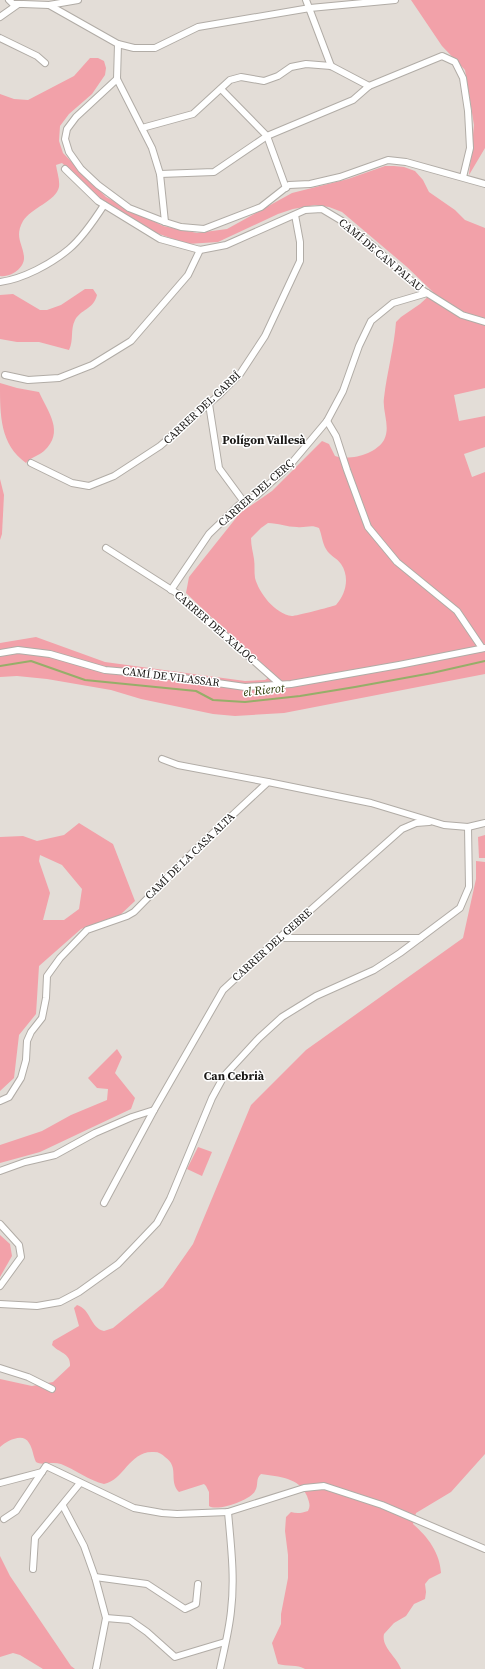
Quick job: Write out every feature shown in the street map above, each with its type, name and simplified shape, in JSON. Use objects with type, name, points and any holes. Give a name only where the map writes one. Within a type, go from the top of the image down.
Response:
[{"type":"street","points":[[9,0],[41,5],[78,0]]},
{"type":"street","points":[[31,0],[41,5]]},
{"type":"street","points":[[306,0],[330,66]]},
{"type":"street","points":[[49,5],[118,44],[134,48],[155,48],[198,27],[310,8],[395,0]]},
{"type":"street","points":[[0,18],[22,3]]},
{"type":"street","points":[[0,38],[37,56],[45,63]]},
{"type":"street","points":[[118,44],[116,79],[152,148],[160,174],[165,222]]},
{"type":"street","points":[[160,174],[214,172],[266,136],[353,100],[369,86],[442,56],[455,62],[463,78],[468,110],[470,148],[463,177]]},
{"type":"street","points":[[142,128],[193,114],[230,80],[241,77],[264,81],[278,76],[291,67],[306,64],[330,66],[369,86]]},
{"type":"street","points":[[116,79],[76,117],[67,129],[65,139],[69,152],[82,169],[98,185],[129,208],[181,227],[204,229],[261,207],[289,185],[310,184],[340,177],[388,160],[406,162],[485,184]]},
{"type":"street","points":[[221,89],[266,136],[286,188]]},
{"type":"street","name":"CAMÍ DE CAN PALAU","points":[[65,169],[98,201],[160,239],[200,250],[226,245],[305,210],[322,210],[342,221],[372,245],[419,288],[462,315],[485,322]]},
{"type":"street","points":[[0,282],[12,280],[35,271],[70,248],[104,205]]},
{"type":"street","name":"CARRER DEL GARBÍ","points":[[31,462],[72,483],[89,486],[114,476],[160,446],[210,404],[240,374],[265,336],[300,261],[300,242],[295,215]]},
{"type":"street","points":[[5,375],[28,380],[59,378],[92,365],[131,341],[188,275],[200,250]]},
{"type":"street","name":"CARRER DEL CERÇ","points":[[172,590],[209,534],[238,505],[256,496],[290,465],[327,421],[342,390],[359,346],[371,321],[393,303],[427,293]]},
{"type":"street","points":[[210,404],[219,468],[244,502]]},
{"type":"street","points":[[327,421],[336,436],[346,470],[368,527],[397,562],[457,611],[484,648]]},
{"type":"street","name":"CARRER DEL XALOC","points":[[106,548],[172,590],[280,684]]},
{"type":"street","name":"CAMÍ DE VILASSAR","points":[[0,653],[18,650],[50,654],[105,670],[162,675],[245,687],[280,684],[399,665],[484,648]]},
{"type":"street","points":[[162,759],[178,765],[371,803],[444,825],[468,827],[485,823]]},
{"type":"street","name":"CAMÍ DE LA CASA ALTA","points":[[0,1102],[8,1097],[21,1078],[26,1060],[27,1041],[31,1032],[42,1018],[46,998],[47,976],[60,958],[87,930],[127,916],[134,912],[194,851],[268,782]]},
{"type":"street","name":"CARRER DEL GEBRE","points":[[104,1203],[154,1110],[223,990],[279,938],[402,829],[416,823],[432,821]]},
{"type":"street","points":[[0,1304],[37,1306],[60,1302],[79,1292],[118,1264],[157,1223],[170,1199],[212,1098],[224,1076],[259,1038],[282,1017],[316,996],[374,970],[400,953],[460,908],[469,887],[468,827]]},
{"type":"street","points":[[279,938],[420,938]]},
{"type":"street","points":[[0,1170],[55,1155],[95,1133],[132,1117],[154,1110]]},
{"type":"street","points":[[0,1224],[19,1245],[21,1257],[0,1286]]},
{"type":"street","points":[[0,1368],[28,1377],[52,1389]]},
{"type":"street","points":[[4,1519],[16,1511],[46,1466],[134,1508],[162,1513],[177,1514],[228,1512],[304,1488],[324,1486],[382,1505],[485,1550]]},
{"type":"street","points":[[0,1483],[42,1472]]},
{"type":"street","points":[[32,1569],[35,1538],[63,1506],[80,1483]]},
{"type":"street","points":[[63,1506],[84,1546],[96,1577],[106,1618],[96,1669]]},
{"type":"street","points":[[220,1669],[231,1613],[233,1588],[233,1559],[228,1512]]},
{"type":"street","points":[[96,1577],[147,1584],[185,1609],[196,1604],[198,1584]]},
{"type":"street","points":[[106,1618],[130,1620],[147,1632],[175,1657],[225,1642]]},
{"type":"shaded area","points":[[411,0],[485,0],[485,148],[469,175],[474,125],[465,70],[442,46]]},
{"type":"shaded area","points":[[90,58],[98,58],[104,61],[106,68],[105,75],[92,94],[69,114],[60,126],[59,141],[63,153],[106,197],[163,226],[197,233],[227,229],[292,193],[348,179],[385,166],[394,166],[404,167],[415,171],[423,180],[429,192],[455,210],[465,220],[485,228],[485,388],[454,395],[459,421],[485,416],[485,447],[464,454],[472,477],[485,472],[485,674],[284,713],[235,716],[213,714],[141,699],[111,690],[47,679],[17,676],[0,677],[0,643],[36,637],[105,662],[245,681],[265,680],[272,675],[186,593],[189,577],[240,513],[272,491],[322,441],[329,444],[335,456],[348,458],[369,453],[380,445],[384,440],[387,430],[384,398],[396,322],[433,292],[407,267],[342,212],[329,207],[315,205],[293,209],[278,214],[218,242],[187,244],[151,231],[102,201],[62,163],[56,165],[59,179],[59,187],[57,192],[27,216],[20,227],[19,236],[24,257],[22,265],[12,274],[0,276],[0,94],[14,99],[28,100],[74,76]],"holes":[[[268,523],[293,527],[313,526],[319,528],[326,549],[338,560],[344,569],[346,585],[342,596],[336,605],[292,616],[274,607],[264,596],[255,578],[251,538],[261,528]]]},
{"type":"shaded area","points":[[85,289],[93,289],[97,295],[93,304],[75,320],[69,350],[39,342],[17,342],[0,339],[0,295],[13,294],[40,310],[47,310],[61,305]]},
{"type":"shaded area","points":[[0,383],[39,392],[53,422],[53,437],[50,444],[44,451],[26,463],[17,455],[6,438],[1,418]]},
{"type":"shaded area","points":[[0,479],[4,495],[2,534],[0,540]]},
{"type":"shaded area","points":[[79,823],[113,844],[135,901],[120,915],[81,929],[39,966],[36,1014],[19,1035],[14,1078],[0,1091],[0,837],[23,836],[37,841],[64,835]],"holes":[[[40,855],[62,865],[82,889],[79,909],[64,920],[43,920],[50,893],[39,861]]]},
{"type":"shaded area","points":[[485,835],[485,858],[479,858],[478,837]]},
{"type":"shaded area","points":[[476,861],[485,862],[485,1454],[451,1492],[416,1513],[413,1524],[424,1534],[436,1552],[441,1573],[429,1579],[425,1584],[425,1599],[414,1604],[406,1616],[394,1623],[384,1634],[387,1648],[401,1669],[305,1669],[302,1667],[281,1665],[278,1664],[272,1643],[281,1624],[281,1614],[288,1578],[288,1555],[285,1531],[286,1517],[291,1512],[300,1513],[308,1511],[309,1507],[307,1496],[299,1485],[288,1479],[261,1474],[258,1478],[255,1491],[247,1498],[234,1504],[213,1507],[209,1506],[209,1492],[204,1484],[179,1492],[174,1483],[172,1465],[164,1456],[157,1452],[146,1453],[139,1456],[133,1460],[117,1477],[104,1484],[61,1464],[38,1463],[36,1462],[29,1443],[23,1438],[11,1440],[0,1447],[0,1379],[32,1386],[53,1382],[70,1366],[70,1362],[67,1356],[52,1345],[53,1341],[79,1326],[74,1308],[77,1305],[85,1310],[99,1329],[104,1331],[113,1328],[163,1287],[193,1244],[251,1105],[306,1050],[463,938],[476,879]]},
{"type":"shaded area","points":[[117,1049],[122,1057],[115,1073],[135,1098],[131,1109],[40,1152],[0,1163],[0,1145],[42,1131],[71,1115],[107,1100],[108,1089],[97,1088],[88,1078]]},
{"type":"shaded area","points":[[198,1147],[212,1152],[202,1176],[187,1169]]},
{"type":"shaded area","points":[[0,1235],[10,1244],[12,1256],[0,1277]]},
{"type":"shaded area","points":[[0,1556],[10,1576],[71,1666],[75,1669],[43,1669],[20,1655],[13,1653],[0,1657]]},
{"type":"waterway","name":"el Rierot","points":[[0,666],[31,661],[85,680],[196,691],[213,700],[245,702],[300,696],[355,687],[432,673],[485,661]]},
{"type":"district","name":"Polígon Vallesà","points":[[264,440]]},
{"type":"district","name":"Can Cebrià","points":[[234,1076]]}]
